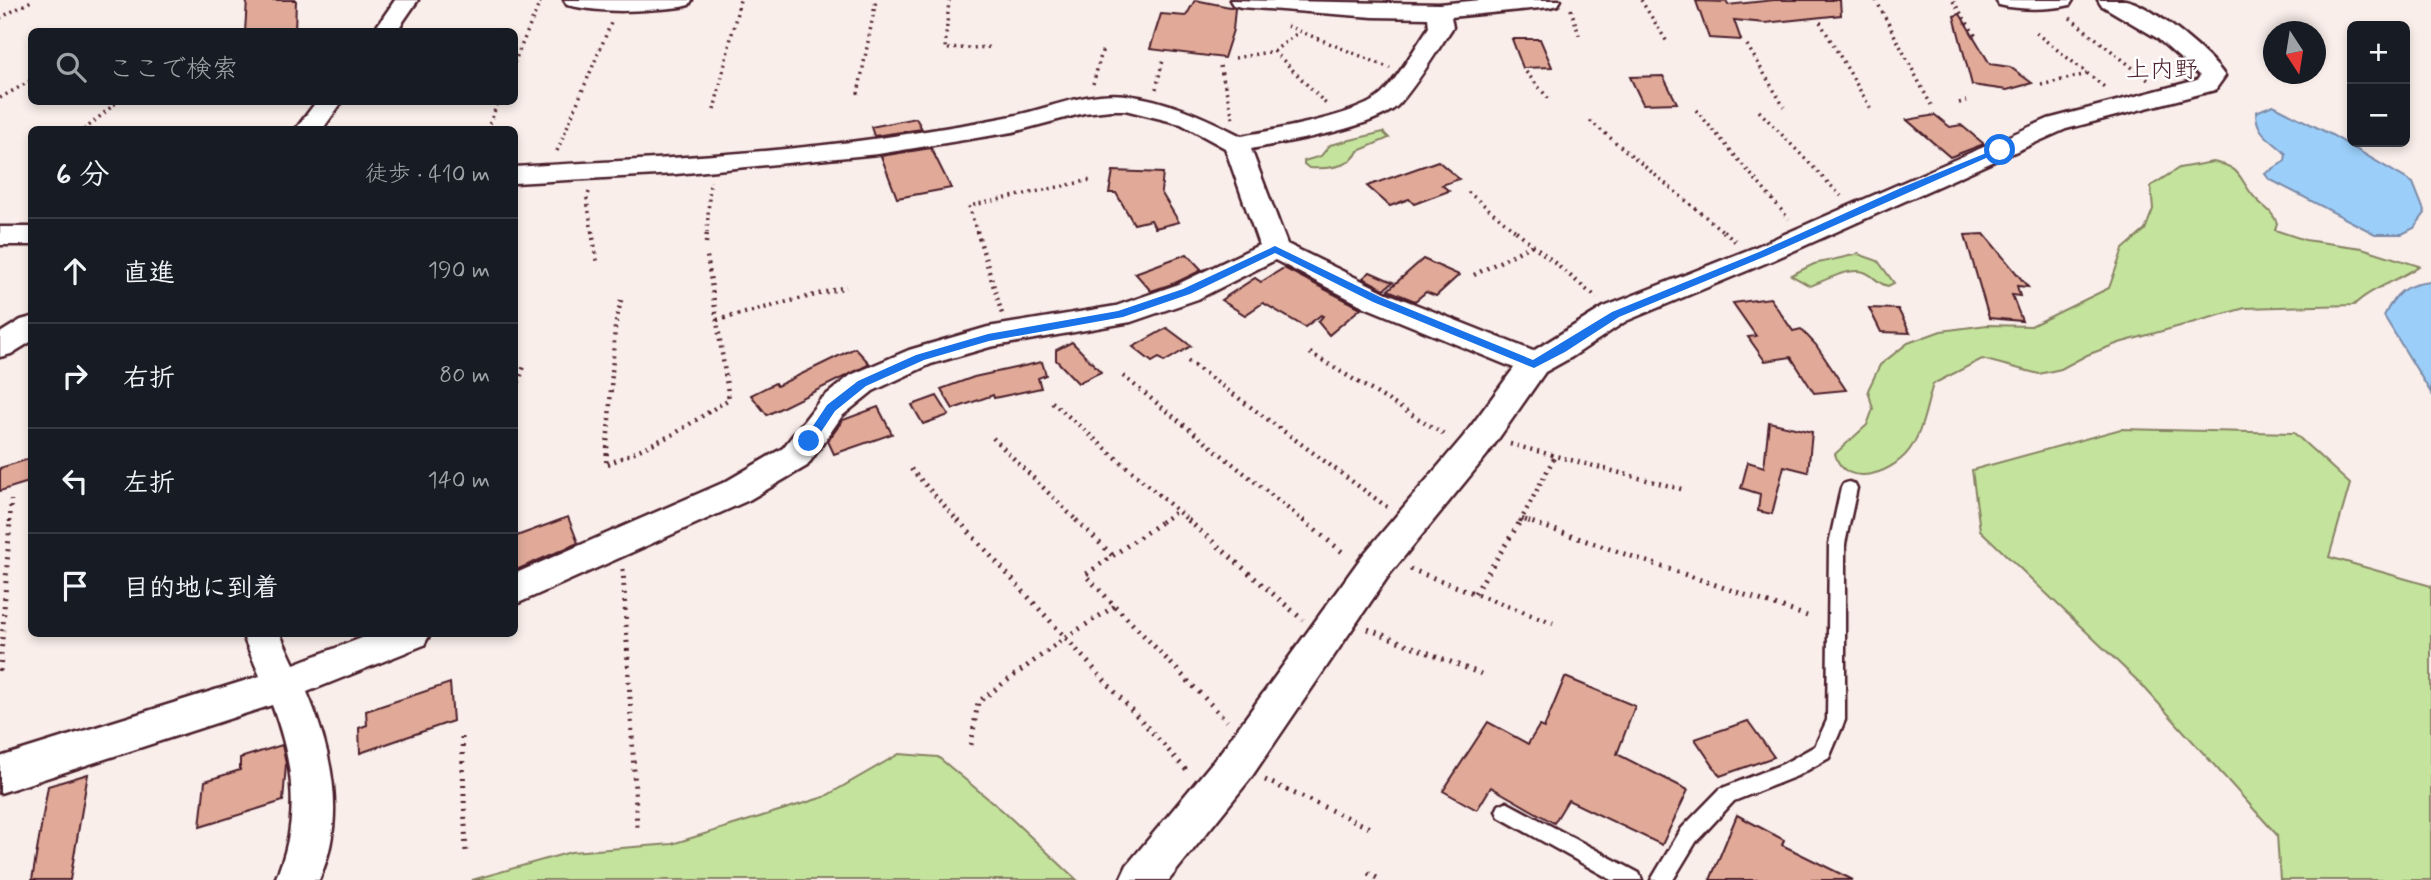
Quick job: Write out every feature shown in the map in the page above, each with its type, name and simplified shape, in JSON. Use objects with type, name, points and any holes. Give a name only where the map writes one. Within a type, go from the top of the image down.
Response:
[{"type":"street","points":[[387,28],[407,0]]},
{"type":"street","points":[[575,0],[623,6],[681,0]]},
{"type":"street","points":[[1241,0],[1373,10],[1439,11],[1560,2]]},
{"type":"street","points":[[2007,0],[2065,8]]},
{"type":"street","points":[[1142,880],[1235,766],[1377,565],[1475,446],[1534,364],[1561,350],[1615,314],[1763,254],[2057,124],[2206,85],[2213,76],[2194,54],[2138,14],[2109,0]]},
{"type":"street","points":[[518,175],[676,166],[878,146],[1013,124],[1083,106],[1111,102],[1126,102],[1231,132],[1302,132],[1367,113],[1390,100],[1441,27],[1439,11]]},
{"type":"street","points":[[311,126],[327,105]]},
{"type":"street","points":[[1231,132],[1275,249],[1376,300],[1534,364]]},
{"type":"street","points":[[0,236],[28,236]]},
{"type":"street","points":[[518,588],[748,484],[795,457],[831,408],[862,383],[920,357],[988,337],[1120,314],[1187,292],[1275,249]]},
{"type":"street","points":[[0,347],[28,330]]},
{"type":"street","points":[[262,637],[299,717],[310,757],[316,805],[306,866],[297,880]]},
{"type":"street","points":[[0,775],[283,685],[352,660],[404,637]]},
{"type":"lane","points":[[1661,880],[1689,835],[1727,795],[1790,770],[1822,752],[1836,720],[1838,544],[1849,488]]},
{"type":"lane","points":[[1506,811],[1632,880]]},
{"type":"path","points":[[0,18],[33,0]]},
{"type":"path","points":[[714,110],[740,0]]},
{"type":"path","points":[[858,94],[876,0]]},
{"type":"path","points":[[949,0],[946,49],[993,47]]},
{"type":"path","points":[[1641,0],[1667,42]]},
{"type":"path","points":[[1876,0],[1931,105]]},
{"type":"path","points":[[1953,1],[1977,37]]},
{"type":"path","points":[[518,52],[540,2]]},
{"type":"path","points":[[1560,2],[1579,35]]},
{"type":"path","points":[[2065,8],[2152,83]]},
{"type":"path","points":[[554,158],[614,15]]},
{"type":"path","points":[[1278,22],[1400,72]]},
{"type":"path","points":[[1820,22],[1871,109]]},
{"type":"path","points":[[1235,58],[1274,51],[1300,31]]},
{"type":"path","points":[[2036,33],[2115,95]]},
{"type":"path","points":[[1747,45],[1784,107]]},
{"type":"path","points":[[1093,86],[1103,48]]},
{"type":"path","points":[[1274,51],[1328,106]]},
{"type":"path","points":[[1154,100],[1163,60]]},
{"type":"path","points":[[1220,66],[1235,117],[1231,132]]},
{"type":"path","points":[[1526,72],[1548,98]]},
{"type":"path","points":[[2040,85],[2087,74]]},
{"type":"path","points":[[0,98],[28,82]]},
{"type":"path","points":[[1959,103],[1966,101]]},
{"type":"path","points":[[89,126],[113,105]]},
{"type":"path","points":[[489,126],[497,105]]},
{"type":"path","points":[[1696,110],[1796,227]]},
{"type":"path","points":[[1759,111],[1849,204]]},
{"type":"path","points":[[1590,121],[1744,248]]},
{"type":"path","points":[[706,243],[711,170]]},
{"type":"path","points":[[1006,324],[969,206],[1091,180]]},
{"type":"path","points":[[591,181],[587,199],[597,263]]},
{"type":"path","points":[[1468,192],[1606,305]]},
{"type":"path","points":[[1474,275],[1533,245]]},
{"type":"path","points":[[621,300],[615,327],[606,465],[674,434],[729,398],[707,256]]},
{"type":"path","points":[[717,320],[846,287]]},
{"type":"path","points":[[1310,353],[1458,443]]},
{"type":"path","points":[[1188,360],[1398,515]]},
{"type":"path","points":[[518,384],[524,366]]},
{"type":"path","points":[[1123,376],[1347,555]]},
{"type":"path","points":[[1052,402],[1312,628]]},
{"type":"path","points":[[993,438],[1112,555]]},
{"type":"path","points":[[1505,443],[1685,491]]},
{"type":"path","points":[[1475,593],[1522,519],[1555,456]]},
{"type":"path","points":[[911,469],[1197,782]]},
{"type":"path","points":[[1,671],[11,500]]},
{"type":"path","points":[[1177,511],[1085,575],[1228,722]]},
{"type":"path","points":[[1522,519],[1807,616]]},
{"type":"path","points":[[1396,564],[1553,623]]},
{"type":"path","points":[[623,567],[637,827]]},
{"type":"path","points":[[971,745],[978,702],[1065,638],[1115,606]]},
{"type":"path","points":[[1367,628],[1481,674]]},
{"type":"path","points":[[462,737],[466,855]]},
{"type":"path","points":[[1235,766],[1372,829]]},
{"type":"path","points":[[1368,873],[1381,880]]},
{"type":"green space","points":[[1383,132],[1389,138],[1358,151],[1355,157],[1344,164],[1330,168],[1309,168],[1304,164],[1304,161],[1321,156],[1330,145]]},
{"type":"green space","points":[[2213,162],[2230,167],[2239,175],[2255,198],[2273,215],[2277,223],[2275,230],[2305,240],[2362,248],[2419,266],[2368,294],[2354,305],[2245,308],[2119,343],[2087,355],[2061,369],[2039,374],[1982,359],[1933,384],[1916,439],[1895,464],[1872,474],[1860,475],[1841,466],[1835,454],[1867,425],[1873,409],[1868,390],[1880,365],[1908,343],[1941,331],[1987,325],[2031,326],[2109,288],[2123,249],[2145,230],[2153,209],[2151,186],[2179,168]]},
{"type":"green space","points":[[1858,254],[1878,261],[1894,283],[1884,285],[1867,273],[1851,271],[1810,286],[1791,275],[1814,264]]},
{"type":"green space","points":[[2121,429],[2294,433],[2350,484],[2329,557],[2431,586],[2431,880],[2280,880],[2277,835],[2142,685],[1980,530],[1972,470]]},
{"type":"green space","points":[[899,754],[938,757],[1003,811],[1077,880],[472,880],[571,852],[672,844],[824,797]]},
{"type":"water","points":[[2273,105],[2330,134],[2347,144],[2347,147],[2352,147],[2413,183],[2425,213],[2414,228],[2402,234],[2375,234],[2269,179],[2265,174],[2285,161],[2286,154],[2262,131],[2256,112]]},
{"type":"water","points":[[2431,282],[2431,393],[2384,316],[2392,301],[2402,291],[2414,285]]},
{"type":"building","points":[[247,0],[296,0],[295,28],[245,28]]},
{"type":"building","points":[[1195,0],[1235,8],[1233,30],[1224,58],[1150,49],[1161,14],[1186,16]]},
{"type":"building","points":[[1774,0],[1840,0],[1841,15],[1765,23],[1734,20],[1741,40],[1709,38],[1696,1],[1727,2],[1728,5]]},
{"type":"building","points":[[1960,14],[1990,64],[2010,67],[2032,83],[2007,90],[1972,85],[1954,16]]},
{"type":"building","points":[[1512,39],[1540,39],[1552,67],[1523,68]]},
{"type":"building","points":[[1663,76],[1677,103],[1643,104],[1630,77]]},
{"type":"building","points":[[1935,115],[1950,127],[1961,125],[1984,144],[1950,157],[1907,120]]},
{"type":"building","points":[[916,118],[922,129],[874,136],[871,127]]},
{"type":"building","points":[[931,148],[951,188],[897,198],[881,156]]},
{"type":"building","points":[[1438,161],[1459,179],[1442,185],[1449,191],[1414,204],[1409,199],[1390,206],[1367,186]]},
{"type":"building","points":[[1113,171],[1163,173],[1161,192],[1179,222],[1155,228],[1151,220],[1134,224],[1116,193],[1109,193]]},
{"type":"building","points":[[1984,234],[2028,287],[2017,286],[2020,296],[2012,295],[2022,321],[1989,318],[1965,235]]},
{"type":"building","points":[[1187,254],[1202,270],[1175,283],[1151,291],[1135,273]]},
{"type":"building","points":[[1423,259],[1459,275],[1436,296],[1426,292],[1415,301],[1388,290]]},
{"type":"building","points":[[1284,268],[1361,308],[1329,335],[1318,322],[1323,316],[1321,315],[1305,327],[1263,303],[1245,315],[1221,300],[1255,278],[1261,282]]},
{"type":"building","points":[[1370,272],[1393,282],[1384,289],[1363,278]]},
{"type":"building","points":[[1770,298],[1793,331],[1801,329],[1816,345],[1846,390],[1814,393],[1791,357],[1765,361],[1748,337],[1756,336],[1733,303]]},
{"type":"building","points":[[1869,308],[1898,309],[1910,333],[1881,332]]},
{"type":"building","points":[[1167,328],[1191,346],[1164,362],[1159,358],[1152,362],[1133,347]]},
{"type":"building","points":[[1072,342],[1101,372],[1078,383],[1056,360],[1056,350]]},
{"type":"building","points":[[855,348],[870,364],[767,415],[751,395],[775,383],[777,386]]},
{"type":"building","points":[[1042,362],[1046,375],[1038,378],[1041,388],[994,398],[993,395],[953,409],[941,389],[974,377]]},
{"type":"building","points":[[937,396],[949,415],[923,424],[912,405]]},
{"type":"building","points":[[878,407],[892,434],[834,454],[828,441],[843,420]]},
{"type":"building","points":[[1769,422],[1812,432],[1808,472],[1784,466],[1772,514],[1758,511],[1760,494],[1741,488],[1748,462],[1764,467]]},
{"type":"building","points":[[28,459],[28,482],[0,491],[0,468]]},
{"type":"building","points":[[568,517],[578,543],[518,569],[518,536]]},
{"type":"building","points":[[1565,677],[1635,706],[1617,754],[1688,790],[1662,845],[1568,800],[1554,823],[1491,787],[1477,810],[1443,791],[1488,722],[1528,744],[1539,726],[1544,728]]},
{"type":"building","points":[[450,683],[453,721],[360,753],[359,728],[367,725],[366,711]]},
{"type":"building","points":[[1748,721],[1774,757],[1720,776],[1695,739]]},
{"type":"building","points":[[282,745],[286,764],[283,801],[200,827],[205,781],[240,770],[240,758]]},
{"type":"building","points":[[88,774],[70,880],[32,880],[48,786]]},
{"type":"building","points":[[1737,815],[1784,840],[1782,845],[1853,880],[1710,880]]},
{"type":"district","name":"上内野","points":[[2162,69]]},
{"type":"route","points":[[809,441],[831,408],[862,383],[920,357],[988,337],[1120,314],[1187,292],[1275,249],[1376,300],[1534,364],[1561,350],[1615,314],[1763,254],[2000,150]]}]
